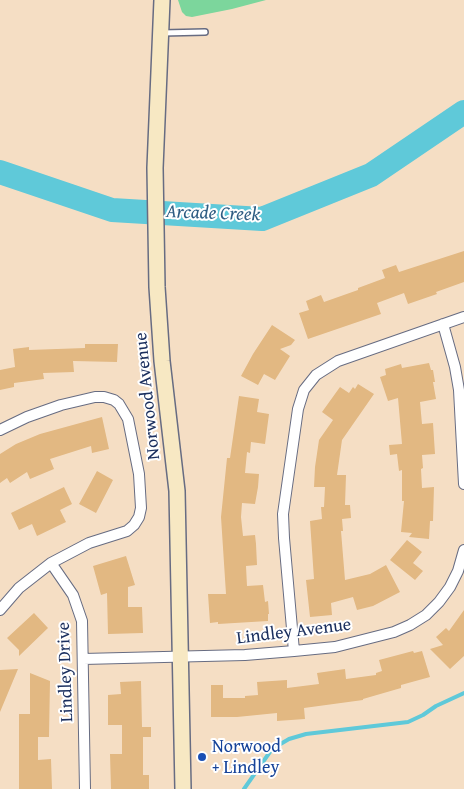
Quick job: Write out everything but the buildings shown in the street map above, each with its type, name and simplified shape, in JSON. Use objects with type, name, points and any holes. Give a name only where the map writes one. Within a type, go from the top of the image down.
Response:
[{"type":"main road","name":"Norwood Avenue","points":[[162,0],[155,168],[157,268],[162,361],[177,491],[183,789]]},
{"type":"street","points":[[294,651],[283,514],[298,409],[304,390],[316,375],[338,361],[464,317]]},
{"type":"street","points":[[443,324],[455,367],[459,390],[464,484]]},
{"type":"street","points":[[0,430],[27,417],[61,405],[96,397],[114,400],[120,404],[128,419],[139,474],[141,505],[139,517],[127,531],[89,543],[51,563],[19,588],[0,610]]},
{"type":"street","name":"Lindley Avenue","points":[[83,659],[245,655],[294,651],[335,646],[394,632],[426,615],[439,602],[450,587],[464,550]]},
{"type":"street","name":"Lindley Drive","points":[[51,563],[77,603],[82,621],[85,789]]},
{"type":"lane","points":[[162,33],[205,32]]},
{"type":"green space","points":[[178,0],[266,0],[192,17],[186,16],[182,12]]},
{"type":"waterway","name":"Arcade Creek","points":[[0,172],[112,210],[262,219],[371,175],[464,112]]},
{"type":"waterway","points":[[244,789],[272,749],[289,739],[306,734],[408,722],[464,693]]},
{"type":"place","name":"Norwood + Lindley","points":[[202,757]]}]
